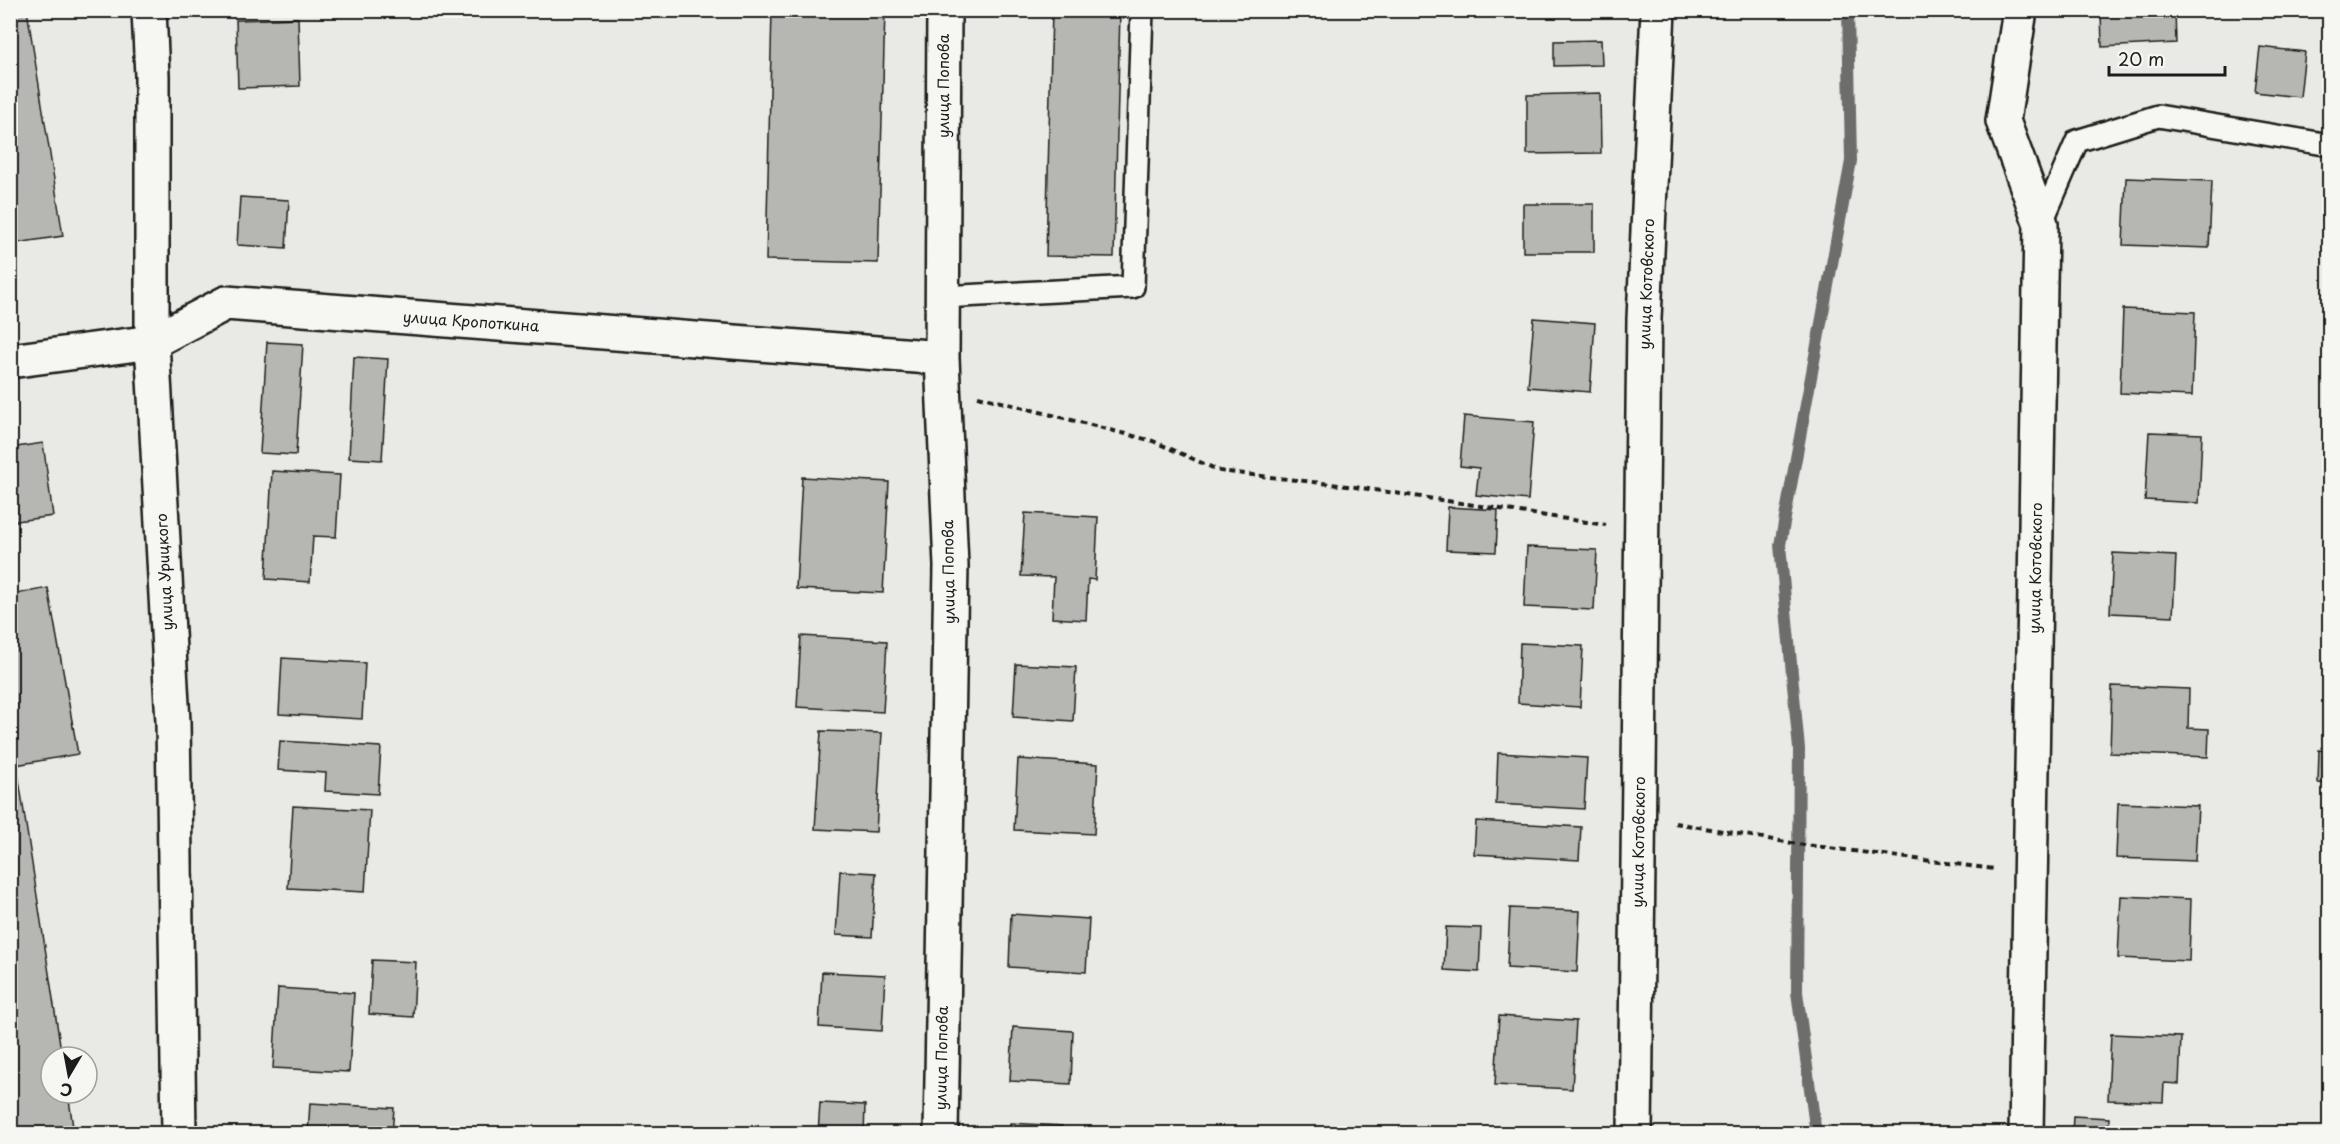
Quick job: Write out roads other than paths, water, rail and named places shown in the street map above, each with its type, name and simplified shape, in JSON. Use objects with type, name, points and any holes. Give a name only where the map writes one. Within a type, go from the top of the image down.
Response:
[{"type":"street","name":"улица Урицкого","points":[[149,10],[152,76],[152,342],[173,722],[178,1134]]},
{"type":"street","name":"улица Попова","points":[[941,1134],[951,566],[942,372],[944,10]]},
{"type":"street","name":"улица Котовского","points":[[1635,1134],[1644,319],[1658,10]]},
{"type":"street","name":"улица Котовского","points":[[2020,10],[2003,120],[2041,224],[2026,1134]]},
{"type":"street","name":"улица Кропоткина","points":[[10,361],[152,342],[226,303],[942,372]]},
{"type":"lane","points":[[942,297],[1133,287],[1142,10]]},
{"type":"lane","points":[[2041,224],[2077,141],[2158,116],[2330,145]]},
{"type":"waterway","points":[[1816,1134],[1797,992],[1799,749],[1780,545],[1851,161],[1848,10]]}]
